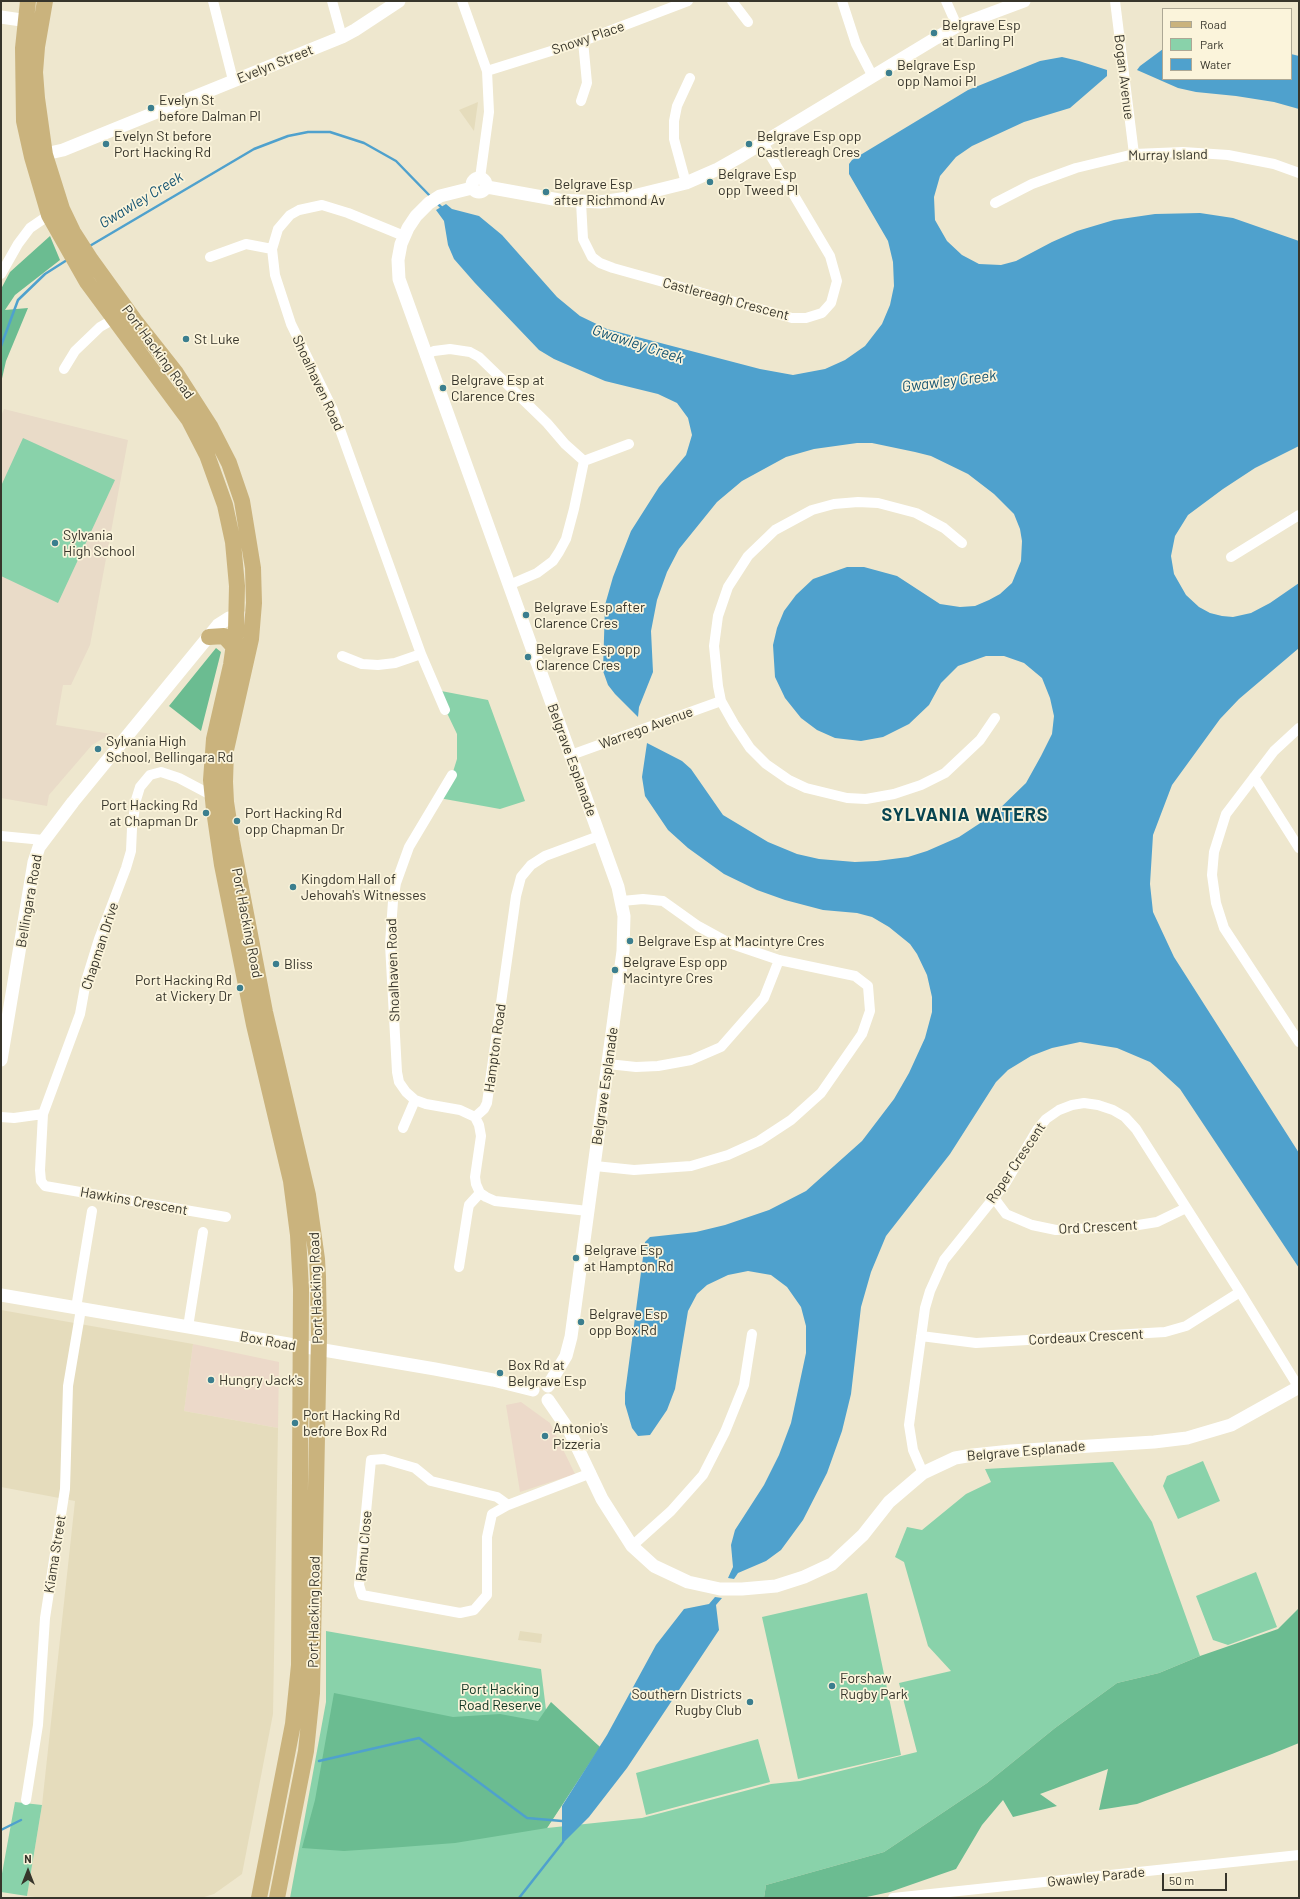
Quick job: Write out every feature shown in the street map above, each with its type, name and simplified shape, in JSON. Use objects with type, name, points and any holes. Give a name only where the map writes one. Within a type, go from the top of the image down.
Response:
[{"type":"main road","name":"Port Hacking Road","points":[[28,1],[33,22]]},
{"type":"main road","name":"Port Hacking Road","points":[[45,1],[33,22],[22,97],[24,121],[62,209],[68,238]]},
{"type":"main road","name":"Port Hacking Road","points":[[38,156],[49,214],[68,238],[85,265],[114,319],[189,420],[208,454],[225,505],[233,542],[238,586],[237,618],[234,647],[214,739],[211,780],[212,796],[222,865],[254,1025],[291,1181],[300,1261],[302,1347],[299,1665],[292,1730],[259,1898]]},
{"type":"main road","name":"Port Hacking Road","points":[[85,265],[135,321],[176,373],[210,426],[229,463],[242,501],[254,581],[253,618],[249,649],[226,750],[225,789],[232,841],[265,1012],[311,1212],[317,1259],[318,1350],[312,1693],[306,1751],[277,1898]]},
{"type":"main road","points":[[209,637],[224,636],[234,647]]},
{"type":"street","points":[[213,1],[234,80]]},
{"type":"street","points":[[332,1],[342,37]]},
{"type":"street","name":"Evelyn Street","points":[[38,156],[63,150],[94,138],[342,37],[356,30],[399,1]]},
{"type":"street","points":[[462,1],[487,71],[489,112],[480,184]]},
{"type":"street","name":"Snowy Place","points":[[487,71],[583,41],[688,1]]},
{"type":"street","points":[[732,1],[748,22]]},
{"type":"street","points":[[842,1],[856,44],[872,75]]},
{"type":"street","points":[[946,1],[958,26]]},
{"type":"street","name":"Belgrave Esplanade","points":[[548,1386],[566,1356],[571,1337],[624,940],[622,901],[571,755],[425,355],[399,279],[398,260],[404,236],[416,216],[440,196],[480,184],[531,196],[581,202],[621,199],[686,183],[718,169],[763,143],[872,75],[958,26],[1024,1]]},
{"type":"street","name":"Bogan Avenue","points":[[1115,1],[1134,154]]},
{"type":"street","points":[[1,17],[33,22]]},
{"type":"street","points":[[581,100],[587,83],[583,41]]},
{"type":"street","points":[[686,183],[674,139],[674,121],[677,106],[690,78]]},
{"type":"street","name":"Castlereagh Crescent","points":[[581,202],[583,239],[592,257],[600,263],[613,268],[792,318],[806,318],[822,313],[831,303],[837,282],[830,256],[763,143]]},
{"type":"street","name":"Murray Island","points":[[995,203],[1032,184],[1076,168],[1134,154],[1183,152],[1228,155],[1274,164],[1299,173]]},
{"type":"street","name":"Shoalhaven Road","points":[[404,236],[348,213],[322,205],[299,210],[290,215],[278,229],[272,249],[275,275],[290,324],[334,410],[421,654],[445,710]]},
{"type":"street","points":[[1,274],[18,244],[30,228],[49,214]]},
{"type":"street","points":[[210,257],[246,244],[272,249]]},
{"type":"street","points":[[64,369],[75,351],[100,327],[114,319]]},
{"type":"street","points":[[425,355],[434,351],[450,349],[470,352],[479,357],[548,423],[565,444],[584,461]]},
{"type":"street","points":[[584,461],[629,444]]},
{"type":"street","points":[[509,585],[546,567],[563,546],[574,509],[584,461]]},
{"type":"street","points":[[962,543],[944,528],[916,513],[878,503],[858,502],[834,504],[812,510],[775,530],[748,556],[728,587],[723,600],[718,616],[714,646],[721,701],[750,748],[766,764],[789,780],[806,788],[826,793],[866,799],[894,794],[921,785],[945,772],[980,740],[995,718]]},
{"type":"street","points":[[1231,557],[1299,515]]},
{"type":"street","name":"Bellingara Road","points":[[1,1060],[34,862],[43,840],[223,621],[237,618],[253,618]]},
{"type":"street","points":[[342,656],[362,664],[378,665],[395,663],[421,654]]},
{"type":"street","name":"Warrego Avenue","points":[[571,755],[721,701]]},
{"type":"street","points":[[1299,728],[1274,751],[1232,804],[1220,828],[1214,852],[1212,875],[1216,903],[1224,928],[1299,1042]]},
{"type":"street","name":"Chapman Drive","points":[[43,1184],[40,1170],[43,1114],[80,1014],[86,982],[99,939],[126,868],[131,851],[132,828],[136,800],[140,788],[150,775],[161,772],[179,778],[212,796]]},
{"type":"street","name":"Shoalhaven Road","points":[[415,1100],[406,1092],[399,1082],[397,1072],[390,944],[391,912],[396,883],[409,847],[452,775]]},
{"type":"street","points":[[1254,777],[1299,848]]},
{"type":"street","points":[[1,836],[43,840]]},
{"type":"street","name":"Hampton Road","points":[[475,1117],[484,1109],[487,1103],[516,896],[521,877],[531,865],[541,858],[599,836]]},
{"type":"street","points":[[595,1166],[618,1169],[653,1170],[691,1166],[711,1161],[744,1148],[769,1134],[791,1120],[821,1093],[862,1034],[870,1011],[868,986],[855,976],[779,960],[729,943],[698,926],[663,901],[648,899],[622,901]]},
{"type":"street","points":[[608,1064],[636,1067],[658,1066],[691,1060],[721,1047],[764,998],[779,960]]},
{"type":"street","points":[[403,1128],[415,1100],[426,1104],[460,1110],[475,1117],[481,1130],[475,1177],[480,1193],[496,1201],[588,1211]]},
{"type":"street","name":"Roper Crescent","points":[[924,1473],[913,1450],[909,1425],[925,1308],[930,1291],[944,1260],[1005,1184],[1037,1130],[1046,1119],[1059,1110],[1084,1103],[1098,1105],[1125,1116],[1147,1144],[1299,1388]]},
{"type":"street","points":[[1,1117],[14,1118],[43,1114]]},
{"type":"street","name":"Hawkins Crescent","points":[[43,1184],[52,1187],[226,1217]]},
{"type":"street","points":[[459,1267],[469,1205],[480,1193]]},
{"type":"street","name":"Ord Crescent","points":[[994,1198],[1006,1214],[1032,1225],[1056,1230],[1132,1226],[1157,1222],[1186,1208]]},
{"type":"street","name":"Kiama Street","points":[[26,1800],[38,1726],[45,1618],[65,1489],[68,1386],[92,1211]]},
{"type":"street","points":[[188,1327],[203,1232]]},
{"type":"street","name":"Cordeaux Crescent","points":[[921,1336],[976,1343],[1165,1332],[1186,1326],[1240,1292]]},
{"type":"street","name":"Box Road","points":[[1,1295],[435,1369],[493,1380],[533,1390]]},
{"type":"street","points":[[632,1546],[671,1511],[703,1475],[725,1432],[744,1385],[752,1334]]},
{"type":"street","points":[[539,1385],[548,1386],[551,1392],[548,1400],[543,1402],[537,1401],[533,1396],[533,1390],[539,1385]]},
{"type":"street","name":"Belgrave Esplanade","points":[[548,1400],[570,1432],[602,1499],[632,1546],[654,1566],[688,1582],[720,1589],[776,1586],[804,1577],[832,1564],[863,1535],[889,1502],[924,1473],[955,1458],[1063,1447],[1154,1442],[1187,1438],[1231,1425],[1299,1388]]},
{"type":"street","name":"Ramu Close","points":[[508,1505],[497,1497],[430,1480],[415,1468],[384,1460],[371,1460],[359,1585],[362,1595],[460,1613],[474,1610],[487,1595],[487,1537],[492,1514],[508,1505],[590,1473]]},
{"type":"street","name":"Gwawley Parade","points":[[894,1898],[1299,1855]]},
{"type":"shaded area","points":[[478,102],[474,131],[459,110]]},
{"type":"shaded area","name":"Sylvania High School","points":[[4,409],[128,440],[90,645],[71,685],[63,685],[56,725],[111,734],[92,745],[49,795],[47,806],[1,798],[1,416]]},
{"type":"shaded area","points":[[1,1310],[193,1344],[184,1411],[278,1428],[273,1714],[242,1874],[214,1894],[201,1898],[43,1898],[27,1896],[42,1805],[75,1501],[1,1487]]},
{"type":"shaded area","points":[[193,1344],[279,1362],[278,1428],[184,1411]]},
{"type":"shaded area","points":[[521,1402],[550,1423],[575,1474],[520,1492],[506,1405]]},
{"type":"shaded area","points":[[520,1631],[542,1634],[541,1643],[518,1640]]},
{"type":"green space","points":[[50,236],[60,260],[15,295],[5,310],[28,308],[6,361],[1,383],[1,289],[10,272]]},
{"type":"green space","points":[[23,438],[115,480],[58,603],[1,576],[1,486]]},
{"type":"green space","points":[[216,648],[221,652],[201,731],[169,706]]},
{"type":"green space","points":[[436,690],[488,700],[525,801],[500,809],[439,798],[452,775],[457,759],[457,734]]},
{"type":"green space","points":[[1203,1461],[1220,1501],[1178,1519],[1163,1486],[1167,1476]]},
{"type":"green space","name":"Port Hacking Road Reserve","points":[[1113,1462],[1152,1522],[1200,1656],[1159,1673],[1117,1683],[1055,1728],[987,1783],[884,1852],[766,1885],[764,1898],[290,1898],[326,1702],[326,1631],[541,1669],[548,1726],[582,1732],[600,1747],[547,1828],[642,1818],[771,1784],[800,1781],[917,1752],[899,1683],[951,1671],[928,1646],[904,1562],[895,1557],[907,1527],[922,1530],[966,1494],[991,1482],[985,1469]]},
{"type":"green space","points":[[1256,1572],[1277,1627],[1228,1645],[1213,1640],[1196,1596]]},
{"type":"green space","name":"Forshaw Rugby Park","points":[[867,1593],[901,1755],[798,1779],[762,1617]]},
{"type":"green space","points":[[1299,1608],[1299,1743],[1137,1804],[1099,1810],[1108,1769],[1040,1794],[1057,1806],[1013,1817],[1003,1800],[982,1825],[956,1869],[890,1892],[862,1898],[764,1898],[766,1885],[884,1852],[987,1783],[1055,1728],[1117,1683],[1159,1673],[1200,1656],[1278,1629]]},
{"type":"green space","points":[[334,1693],[453,1717],[500,1714],[538,1721],[551,1702],[600,1747],[547,1828],[455,1843],[344,1851],[302,1848],[315,1800]]},
{"type":"green space","points":[[758,1739],[770,1782],[646,1815],[636,1773]]},
{"type":"green space","points":[[15,1802],[42,1805],[27,1896],[1,1892],[1,1879]]},
{"type":"water","points":[[1162,50],[1162,80],[1292,80],[1292,54],[1299,56],[1299,109],[1274,102],[1196,92],[1178,88],[1137,70],[1140,66]]},
{"type":"water","points":[[1062,57],[1107,70],[1107,76],[1070,108],[1024,122],[972,146],[956,157],[940,176],[934,197],[935,220],[947,241],[962,255],[979,264],[1001,265],[1016,261],[1077,231],[1114,220],[1155,214],[1200,213],[1233,218],[1299,241],[1299,446],[1255,468],[1188,515],[1175,536],[1171,556],[1174,574],[1186,595],[1199,607],[1210,613],[1222,616],[1233,617],[1251,613],[1270,603],[1299,583],[1299,648],[1239,699],[1220,719],[1172,785],[1153,835],[1150,884],[1153,912],[1174,957],[1299,1153],[1299,1268],[1180,1089],[1150,1062],[1117,1048],[1080,1042],[1052,1048],[1031,1056],[1008,1070],[996,1082],[950,1154],[886,1236],[871,1272],[861,1307],[851,1394],[842,1431],[827,1473],[803,1520],[781,1550],[766,1561],[738,1573],[734,1579],[728,1578],[733,1567],[731,1545],[735,1530],[764,1485],[779,1455],[791,1423],[806,1353],[806,1326],[801,1307],[787,1287],[771,1275],[748,1271],[728,1275],[707,1285],[697,1294],[688,1311],[675,1389],[667,1410],[650,1435],[638,1436],[632,1428],[625,1404],[625,1393],[645,1242],[650,1237],[696,1232],[725,1225],[769,1210],[806,1191],[862,1141],[894,1099],[909,1073],[925,1038],[932,1012],[932,997],[927,975],[917,954],[910,944],[889,927],[872,917],[857,913],[823,910],[785,900],[757,890],[724,874],[688,848],[668,830],[645,796],[642,777],[647,743],[682,761],[691,769],[723,815],[768,842],[797,854],[819,859],[855,862],[877,861],[908,857],[927,851],[959,837],[994,814],[1026,783],[1041,756],[1052,734],[1054,716],[1050,698],[1042,678],[1024,663],[1004,656],[986,656],[958,666],[941,683],[929,705],[909,724],[883,737],[861,741],[835,738],[817,730],[801,718],[785,698],[775,677],[773,645],[777,628],[784,611],[796,595],[813,579],[847,567],[864,567],[897,576],[940,604],[960,607],[975,606],[989,600],[1000,594],[1012,583],[1021,561],[1022,541],[1020,529],[1014,514],[994,494],[968,474],[931,456],[872,443],[857,443],[814,449],[786,457],[742,481],[717,502],[679,549],[667,572],[657,600],[651,631],[653,672],[639,707],[638,717],[608,685],[603,671],[605,605],[613,577],[631,531],[659,487],[686,455],[692,435],[688,418],[677,403],[658,394],[605,381],[554,359],[539,350],[454,259],[448,245],[444,221],[436,210],[446,204],[452,209],[479,216],[502,235],[557,297],[580,316],[607,329],[760,369],[793,375],[825,369],[845,360],[865,346],[882,324],[890,305],[894,286],[893,262],[888,241],[849,174],[849,164],[852,160],[968,90],[1040,61]]},
{"type":"water","points":[[715,1597],[722,1598],[716,1605],[719,1630],[627,1768],[589,1817],[562,1844],[562,1806],[607,1735],[656,1645],[684,1609],[709,1604]]},
{"type":"waterway","name":"Gwawley Creek","points":[[88,247],[254,149],[288,136],[308,132],[330,132],[364,143],[396,161],[431,197]]},
{"type":"waterway","name":"Gwawley Creek","points":[[437,203],[441,207]]},
{"type":"waterway","name":"Gwawley Creek","points":[[1,346],[18,300],[45,274],[67,260]]},
{"type":"waterway","points":[[319,1761],[419,1738],[527,1818],[562,1821]]},
{"type":"waterway","points":[[1,1830],[21,1820]]},
{"type":"waterway","points":[[519,1898],[563,1842]]},
{"type":"place","name":"Belgrave Esp at Darling Pl","points":[[934,33]]},
{"type":"place","name":"Belgrave Esp opp Namoi Pl","points":[[889,73]]},
{"type":"place","name":"Evelyn St before Dalman Pl","points":[[151,108]]},
{"type":"place","name":"Evelyn St before Port Hacking Rd","points":[[106,144]]},
{"type":"place","name":"Belgrave Esp opp Castlereagh Cres","points":[[749,144]]},
{"type":"place","name":"Belgrave Esp opp Tweed Pl","points":[[710,182]]},
{"type":"place","name":"Belgrave Esp after Richmond Av","points":[[546,192]]},
{"type":"place","name":"St Luke","points":[[186,339]]},
{"type":"place","name":"Belgrave Esp at Clarence Cres","points":[[443,388]]},
{"type":"place","name":"Sylvania High School","points":[[55,543]]},
{"type":"place","name":"Belgrave Esp after Clarence Cres","points":[[526,615]]},
{"type":"place","name":"Belgrave Esp opp Clarence Cres","points":[[528,657]]},
{"type":"place","name":"Sylvania High School, Bellingara Rd","points":[[98,749]]},
{"type":"place","name":"Port Hacking Rd at Chapman Dr","points":[[206,813]]},
{"type":"place","name":"Port Hacking Rd opp Chapman Dr","points":[[237,821]]},
{"type":"place","name":"Kingdom Hall of Jehovah's Witnesses","points":[[293,887]]},
{"type":"place","name":"Belgrave Esp at Macintyre Cres","points":[[630,941]]},
{"type":"place","name":"Bliss","points":[[276,964]]},
{"type":"place","name":"Belgrave Esp opp Macintyre Cres","points":[[615,970]]},
{"type":"place","name":"Port Hacking Rd at Vickery Dr","points":[[240,988]]},
{"type":"place","name":"Belgrave Esp at Hampton Rd","points":[[576,1258]]},
{"type":"place","name":"Belgrave Esp opp Box Rd","points":[[581,1322]]},
{"type":"place","name":"Box Rd at Belgrave Esp","points":[[500,1373]]},
{"type":"place","name":"Hungry Jack's","points":[[211,1380]]},
{"type":"place","name":"Port Hacking Rd before Box Rd","points":[[295,1423]]},
{"type":"place","name":"Antonio's Pizzeria","points":[[545,1436]]},
{"type":"place","name":"Forshaw Rugby Park","points":[[832,1686]]},
{"type":"place","name":"Southern Districts Rugby Club","points":[[750,1702]]},
{"type":"district","name":"SYLVANIA WATERS","points":[[965,815]]}]
